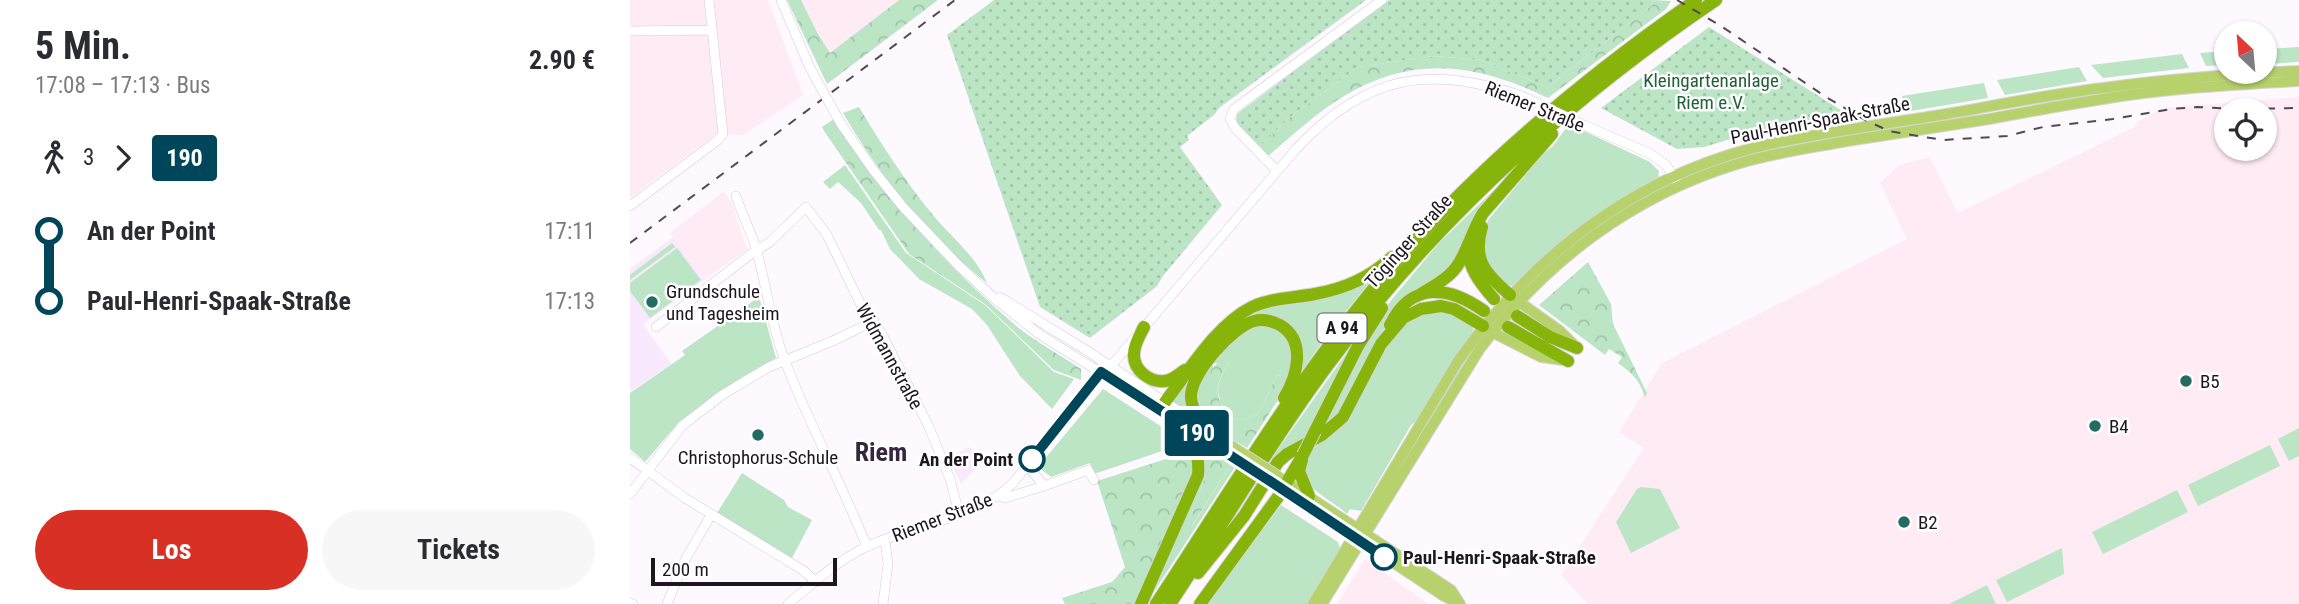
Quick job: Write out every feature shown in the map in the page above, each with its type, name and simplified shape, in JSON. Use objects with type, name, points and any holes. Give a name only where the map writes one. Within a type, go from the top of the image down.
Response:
[{"type":"highway","name":"Töginger Straße","points":[[1156,604],[1319,359],[1354,312],[1423,234],[1457,198],[1543,118],[1594,75],[1696,0]]},
{"type":"highway","name":"Töginger Straße","points":[[1171,603],[1322,374],[1397,279],[1485,186],[1582,100],[1716,0]]},
{"type":"highway","points":[[1171,603],[1227,539],[1278,462],[1287,454],[1322,435],[1343,417],[1398,311],[1410,299],[1447,277],[1459,264],[1474,227],[1492,203],[1582,100]]},
{"type":"highway","points":[[1492,203],[1478,240],[1479,255],[1483,268],[1514,298]]},
{"type":"highway","points":[[1165,408],[1197,361],[1222,330],[1240,314],[1271,301],[1343,287],[1368,276],[1423,234]]},
{"type":"highway","points":[[1468,244],[1474,273],[1494,299]]},
{"type":"highway","points":[[1309,496],[1299,471],[1303,455],[1358,346],[1397,279]]},
{"type":"highway","points":[[1421,294],[1433,291],[1449,292],[1466,298],[1484,311]]},
{"type":"highway","points":[[1381,344],[1403,318],[1420,309],[1433,307],[1454,309],[1487,329]]},
{"type":"highway","points":[[1517,316],[1550,337],[1577,348]]},
{"type":"highway","points":[[1213,434],[1192,406],[1194,381],[1233,333],[1247,323],[1257,321],[1283,327],[1292,338],[1297,355],[1292,382],[1275,412],[1271,428]]},
{"type":"highway","points":[[1144,327],[1134,356],[1136,366],[1149,378],[1162,382],[1170,380],[1197,361]]},
{"type":"highway","points":[[1508,327],[1569,361]]},
{"type":"highway","points":[[1141,604],[1198,475],[1195,445],[1181,423]]},
{"type":"highway","points":[[1200,604],[1280,482],[1303,455]]},
{"type":"main road","name":"Paul-Henri-Spaak-Straße","points":[[1677,181],[1709,162],[1778,142],[2100,88],[2299,71]]},
{"type":"main road","name":"Paul-Henri-Spaak-Straße","points":[[1442,399],[1458,361],[1556,250],[1630,198],[1677,181],[1780,153],[2104,98],[2200,87],[2299,81]]},
{"type":"main road","points":[[1514,298],[1560,331],[1577,348]]},
{"type":"main road","name":"Paul-Henri-Spaak-Straße","points":[[1360,536],[1442,399],[1479,349],[1487,329]]},
{"type":"main road","points":[[1487,329],[1541,357],[1569,361]]},
{"type":"main road","points":[[1479,349],[1510,341]]},
{"type":"main road","points":[[1165,408],[1181,423],[1223,445],[1360,536],[1444,596],[1460,603]]},
{"type":"main road","points":[[1213,434],[1223,445]]},
{"type":"main road","points":[[1280,482],[1309,496],[1360,536]]},
{"type":"main road","points":[[1312,604],[1360,536]]},
{"type":"main road","points":[[1322,604],[1360,536]]},
{"type":"street","points":[[630,206],[723,134],[709,0]]},
{"type":"street","points":[[781,0],[810,68],[841,124],[874,171],[911,216],[958,265],[1040,334],[1101,372],[1123,381],[1213,434]]},
{"type":"street","points":[[1277,170],[1235,128],[1230,119],[1234,109],[1382,0]]},
{"type":"street","points":[[630,31],[712,30]]},
{"type":"street","name":"Riemer Straße","points":[[1112,369],[1144,327],[1297,148],[1330,116],[1360,97],[1389,86],[1424,79],[1460,79],[1499,88],[1651,153],[1666,165],[1677,181]]},
{"type":"street","points":[[737,197],[743,219],[757,250],[785,361],[867,547]]},
{"type":"street","name":"Widmannstraße","points":[[757,250],[770,242],[806,207],[827,235],[862,307],[874,321],[929,427],[950,479],[959,513]]},
{"type":"street","points":[[656,327],[757,250]]},
{"type":"street","points":[[987,290],[1112,369],[1123,381]]},
{"type":"street","points":[[1012,304],[1055,339],[1098,366],[1101,372]]},
{"type":"street","points":[[630,494],[682,426],[722,395],[761,371],[874,321]]},
{"type":"street","points":[[1101,372],[1112,369]]},
{"type":"street","name":"Riemer Straße","points":[[788,604],[867,547],[1000,495],[1101,372]]},
{"type":"street","points":[[630,458],[711,515],[804,571],[816,582]]},
{"type":"street","points":[[1027,465],[1044,486]]},
{"type":"street","points":[[1000,495],[1005,498],[1088,470],[1094,480]]},
{"type":"street","points":[[667,604],[685,560],[711,515]]},
{"type":"street","points":[[883,604],[888,564],[885,540]]},
{"type":"shaded area","points":[[630,0],[768,0],[803,95],[743,135],[716,134],[630,198]]},
{"type":"shaded area","points":[[800,0],[899,0],[830,53]]},
{"type":"shaded area","points":[[2299,97],[2299,604],[1588,604],[1561,575],[1644,448],[1619,432],[1662,363],[1907,239],[1880,183],[1899,165],[1930,157],[1958,213],[2137,126],[2136,123],[2162,108],[2214,104],[2214,161],[2277,161],[2277,99]]},
{"type":"shaded area","points":[[723,192],[731,201],[747,249],[704,280],[670,233]]},
{"type":"shaded area","name":"Grundschule und Tagesheim","points":[[673,237],[704,280],[643,324],[671,364],[630,392],[630,269]]},
{"type":"shaded area","points":[[969,447],[980,463],[961,484],[949,457]]},
{"type":"shaded area","points":[[1365,559],[1428,604],[1337,604]]},
{"type":"green space","points":[[787,0],[801,0],[830,53],[899,0],[938,0],[827,84]]},
{"type":"green space","points":[[994,0],[1366,0],[1219,108],[1187,136],[1189,140],[1180,147],[1222,205],[1157,286],[1090,338],[1040,307],[947,35]]},
{"type":"green space","points":[[1389,0],[1656,2],[1548,87],[1480,60],[1434,56],[1358,67],[1291,116],[1259,147],[1236,123],[1237,114]]},
{"type":"green space","points":[[1652,0],[1671,1],[1666,9],[1548,98],[1522,86],[1471,71],[1421,69],[1370,83],[1344,96],[1314,117],[1268,156],[1259,147],[1291,116],[1358,67],[1434,56],[1480,60],[1548,87],[1656,2]]},
{"type":"green space","name":"Kleingartenanlage Riem e.V.","points":[[1709,27],[1855,119],[1734,138],[1704,147],[1677,149],[1601,108]]},
{"type":"green space","points":[[2299,47],[2299,62],[2277,63],[2277,48]]},
{"type":"green space","points":[[2214,52],[2214,66],[2206,66],[2200,53]]},
{"type":"green space","points":[[2182,54],[2189,68],[2103,78],[2091,65]]},
{"type":"green space","points":[[2079,67],[2087,81],[2005,95],[1997,80]]},
{"type":"green space","points":[[1984,83],[1988,98],[1905,112],[1902,96]]},
{"type":"green space","points":[[859,107],[913,189],[970,256],[987,283],[926,226],[873,160],[843,113]]},
{"type":"green space","points":[[834,119],[894,202],[939,253],[1014,324],[1081,369],[1081,380],[1054,370],[985,304],[909,254],[824,131],[822,127]]},
{"type":"green space","points":[[1569,124],[1650,162],[1659,171],[1658,178],[1572,233],[1513,286],[1503,283],[1489,269],[1484,249],[1485,228],[1489,219]]},
{"type":"green space","points":[[1524,161],[1472,221],[1453,265],[1389,319],[1342,413],[1320,430],[1384,309],[1439,243]]},
{"type":"green space","points":[[845,165],[906,253],[985,305],[1054,372],[1074,379],[1052,409],[1020,376],[987,325],[972,309],[919,279],[890,249],[881,230],[861,203],[838,182],[830,189],[823,182]]},
{"type":"green space","points":[[672,243],[675,247],[630,280],[630,275]]},
{"type":"green space","points":[[677,248],[701,280],[650,318],[630,291],[630,283]]},
{"type":"green space","points":[[1588,262],[1611,304],[1613,324],[1647,393],[1645,398],[1635,378],[1618,363],[1622,357],[1609,349],[1605,355],[1539,305]]},
{"type":"green space","points":[[1376,274],[1299,375],[1300,342],[1261,315],[1195,373],[1197,420],[1172,403],[1173,397],[1242,318],[1258,309]]},
{"type":"green space","points":[[759,297],[776,358],[744,376],[680,421],[645,462],[630,449],[630,393],[685,355],[682,351]]},
{"type":"green space","points":[[1441,310],[1472,324],[1474,332],[1418,420],[1411,425],[1361,511],[1350,509],[1347,514],[1309,483],[1303,469],[1304,462],[1314,449],[1348,418],[1399,329],[1409,318],[1420,312]]},
{"type":"green space","points":[[1267,324],[1287,336],[1294,361],[1283,392],[1271,411],[1282,376],[1277,375],[1259,413],[1246,419],[1231,420],[1221,404],[1218,391],[1221,377],[1230,360],[1213,364],[1215,429],[1197,404],[1195,390],[1198,383],[1209,366],[1218,359],[1221,351],[1251,325]]},
{"type":"green space","points":[[1361,333],[1303,441],[1273,464],[1269,462]]},
{"type":"green space","points":[[1225,357],[1230,360],[1218,390],[1221,403],[1231,420],[1246,419],[1259,413],[1277,375],[1283,376],[1271,411],[1247,448],[1219,432],[1206,411],[1206,381]]},
{"type":"green space","points":[[1103,389],[1173,434],[1180,445],[1094,474],[1090,463],[1051,477],[1038,467]]},
{"type":"green space","points":[[2299,428],[2299,456],[2289,461],[2278,439]]},
{"type":"green space","points":[[2270,445],[2280,466],[2198,506],[2188,485]]},
{"type":"green space","points":[[1205,446],[1208,449],[1206,475],[1189,520],[1192,526],[1231,464],[1235,467],[1146,604],[1200,449]]},
{"type":"green space","points":[[1208,449],[1231,464],[1191,527],[1189,520],[1206,475]]},
{"type":"green space","points":[[1194,450],[1192,476],[1134,604],[1065,604],[1062,598],[1112,582],[1125,567],[1097,481]]},
{"type":"green space","points":[[742,473],[784,500],[788,507],[812,520],[792,558],[717,513]]},
{"type":"green space","points":[[1641,487],[1660,489],[1680,528],[1631,553],[1616,522]]},
{"type":"green space","points":[[2177,490],[2188,512],[2103,554],[2092,532]]},
{"type":"green space","points":[[1281,505],[1338,542],[1341,551],[1307,604],[1207,604]]},
{"type":"green space","points":[[2062,548],[2064,574],[2007,602],[1996,580]]},
{"type":"green space","points":[[1987,585],[1996,604],[1949,604]]},
{"type":"railway","points":[[630,243],[955,0]]},
{"type":"railway","points":[[1677,0],[1865,120],[1889,131],[1906,134],[1943,140],[1977,138],[2007,136],[2043,127],[2171,109],[2299,108]]},
{"type":"bus line","name":"190","points":[[1032,459],[1101,372],[1384,557]]},
{"type":"place","name":"Grundschule und Tagesheim","points":[[652,302]]},
{"type":"place","name":"B5","points":[[2186,381]]},
{"type":"place","name":"B4","points":[[2095,426]]},
{"type":"place","name":"Christophorus-Schule","points":[[758,435]]},
{"type":"place","name":"An der Point","points":[[1032,459]]},
{"type":"place","name":"B2","points":[[1904,522]]},
{"type":"place","name":"Paul-Henri-Spaak-Straße","points":[[1384,557]]},
{"type":"district","name":"Riem","points":[[881,452]]}]
